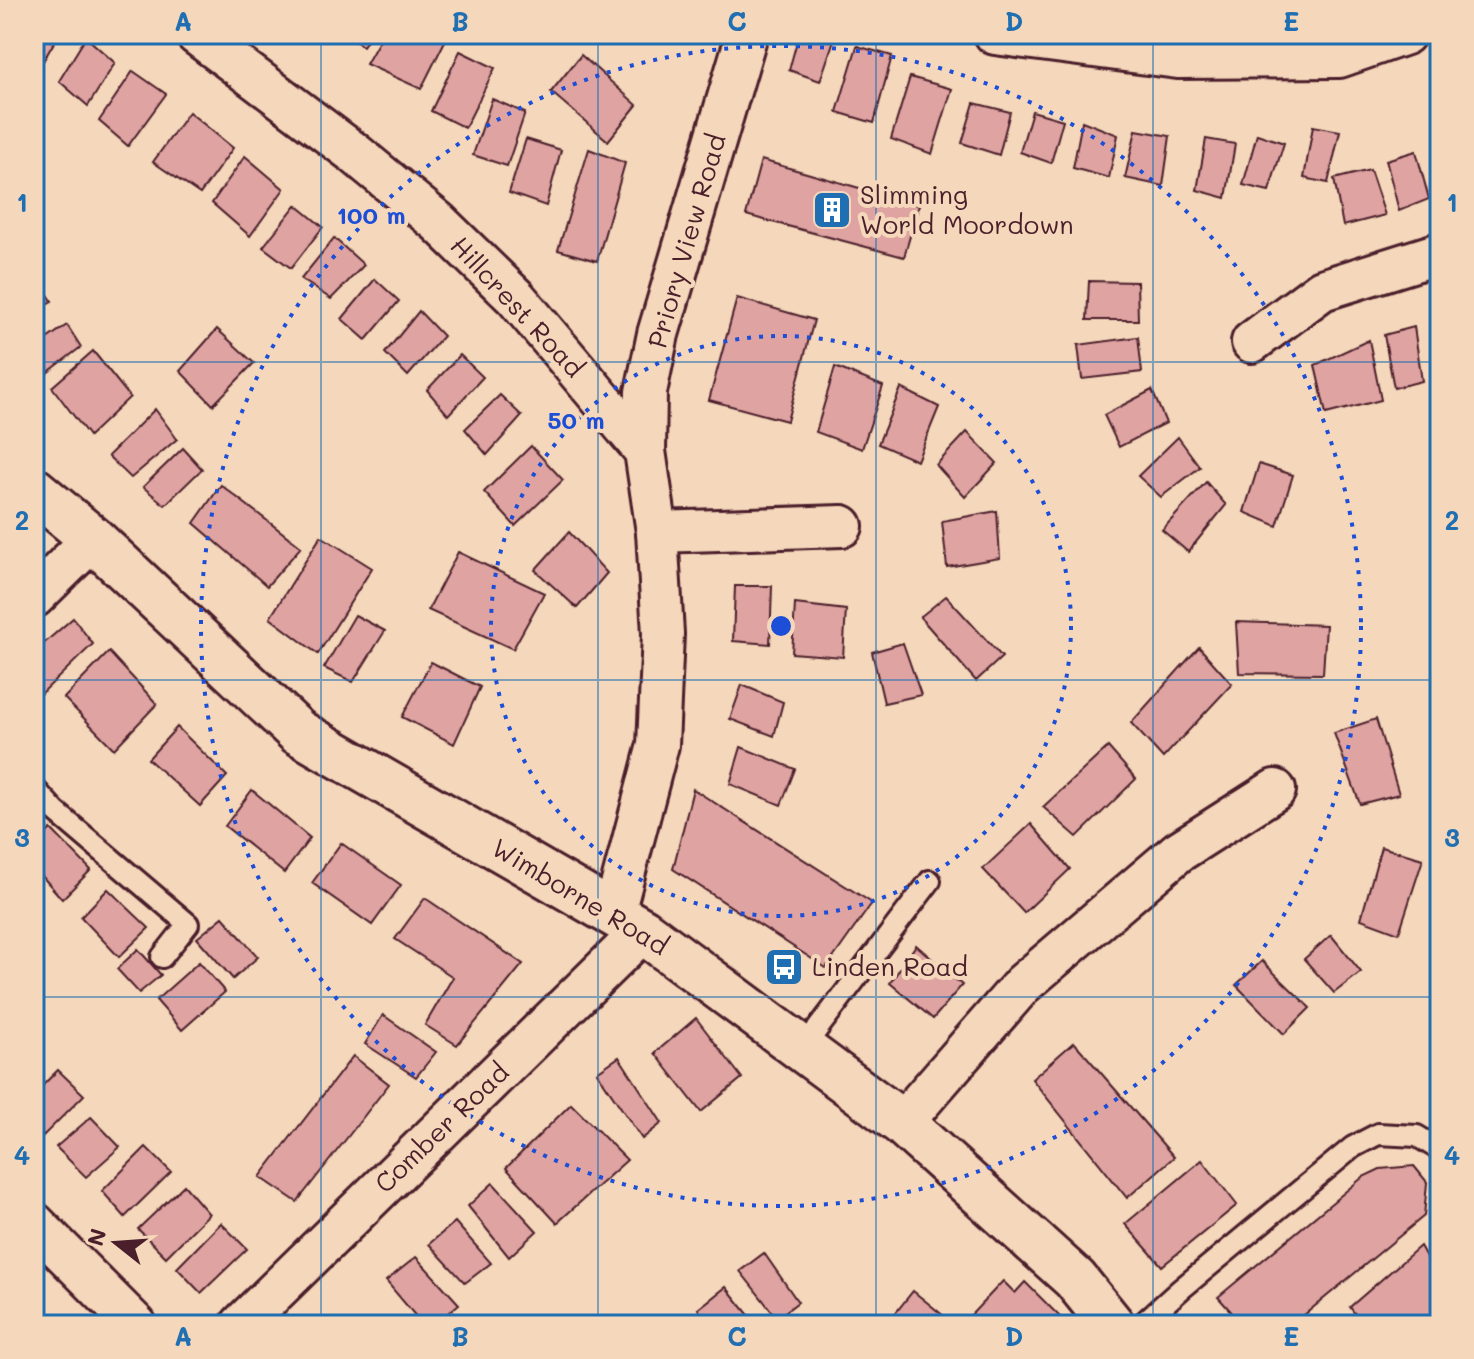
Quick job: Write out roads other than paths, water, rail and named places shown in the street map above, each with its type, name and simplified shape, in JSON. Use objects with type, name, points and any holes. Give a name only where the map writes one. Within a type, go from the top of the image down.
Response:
[{"type":"street","name":"Hillcrest Road","points":[[196,34],[353,152],[438,222],[516,298],[645,451]]},
{"type":"street","name":"Priory View Road","points":[[645,451],[646,392],[658,334],[747,34]]},
{"type":"street","points":[[995,34],[1339,57],[1405,34]]},
{"type":"street","points":[[1252,342],[1322,290],[1440,253]]},
{"type":"street","points":[[628,922],[658,745],[663,634],[657,532],[645,451]]},
{"type":"street","name":"Wimborne Road","points":[[34,490],[93,539],[298,732],[628,922],[902,1123],[1075,1279],[1112,1325]]},
{"type":"street","points":[[657,532],[842,526]]},
{"type":"street","points":[[34,597],[93,539]]},
{"type":"street","points":[[902,1123],[1023,984],[1178,852],[1275,790]]},
{"type":"street","name":"Comber Road","points":[[241,1325],[628,922]]},
{"type":"street","points":[[41,1243],[136,1325]]},
{"type":"lane","points":[[34,788],[55,811],[188,924],[162,957]]},
{"type":"lane","points":[[803,1048],[930,881]]},
{"type":"lane","points":[[1141,1325],[1353,1147],[1378,1134],[1417,1136],[1440,1150]]},
{"type":"place","name":"Slimming World Moordown","points":[[832,210]]},
{"type":"place","name":"Linden Road","points":[[784,967]]}]
